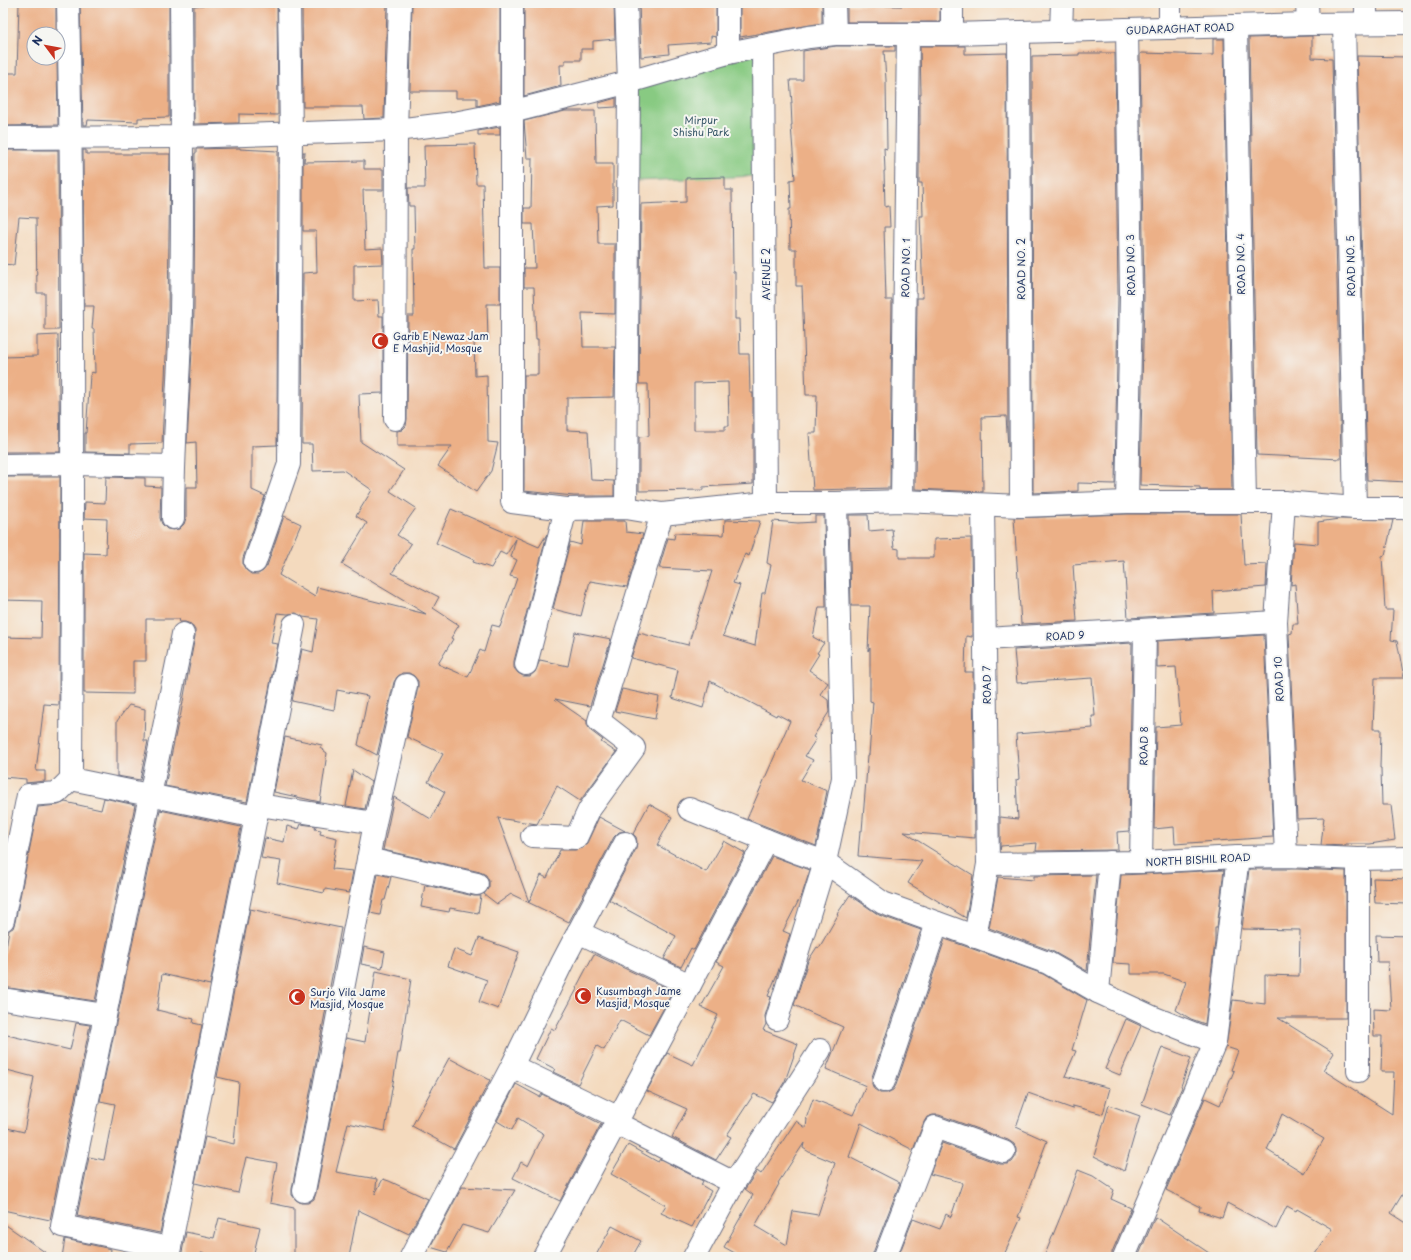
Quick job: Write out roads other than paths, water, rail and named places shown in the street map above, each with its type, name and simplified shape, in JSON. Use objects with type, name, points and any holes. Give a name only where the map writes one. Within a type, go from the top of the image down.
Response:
[{"type":"street","points":[[3,920],[28,796],[57,793],[71,779],[71,138],[68,3]]},
{"type":"street","points":[[173,518],[173,466],[181,313],[181,3]]},
{"type":"street","points":[[255,562],[289,464],[289,3]]},
{"type":"street","points":[[395,419],[396,130],[400,3]]},
{"type":"street","points":[[512,3],[512,502],[566,509],[626,508],[662,514],[766,503],[902,501],[983,506],[1127,502],[1284,502],[1354,508],[1408,508]]},
{"type":"street","points":[[626,3],[629,82],[626,508]]},
{"type":"street","points":[[728,3],[728,53]]},
{"type":"street","points":[[834,3],[835,34]]},
{"type":"street","points":[[952,3],[952,34]]},
{"type":"street","points":[[1062,3],[1062,31]]},
{"type":"street","points":[[1170,3],[1170,28]]},
{"type":"street","name":"GUDARAGHAT ROAD","points":[[3,138],[182,137],[290,134],[396,130],[454,123],[511,112],[629,82],[728,53],[809,37],[835,34],[952,34],[1236,26],[1308,13],[1344,24],[1366,13],[1408,23]]},
{"type":"street","name":"ROAD NO. 5","points":[[1344,24],[1351,289],[1354,508]]},
{"type":"street","name":"ROAD NO. 4","points":[[1236,26],[1245,502]]},
{"type":"street","name":"ROAD NO. 3","points":[[1127,29],[1131,295],[1127,502]]},
{"type":"street","name":"ROAD NO. 2","points":[[1019,32],[1021,506]]},
{"type":"street","name":"ROAD NO. 1","points":[[902,501],[908,34]]},
{"type":"street","name":"AVENUE 2","points":[[763,46],[766,503]]},
{"type":"street","points":[[3,465],[72,464],[173,466]]},
{"type":"street","name":"ROAD 10","points":[[1284,502],[1276,622],[1286,856]]},
{"type":"street","points":[[777,1019],[825,862],[843,778],[836,503]]},
{"type":"street","name":"ROAD 7","points":[[975,937],[988,864],[983,506]]},
{"type":"street","points":[[526,664],[566,509]]},
{"type":"street","points":[[532,836],[576,838],[589,810],[634,748],[599,721],[662,514]]},
{"type":"street","name":"ROAD 9","points":[[985,640],[1276,622]]},
{"type":"street","points":[[183,634],[62,1226],[169,1253],[294,625]]},
{"type":"street","name":"ROAD 8","points":[[1141,862],[1145,631]]},
{"type":"street","points":[[304,1190],[368,859],[406,685]]},
{"type":"street","points":[[71,779],[150,795],[258,811],[376,824]]},
{"type":"street","points":[[689,809],[825,862],[883,903],[1048,963],[1098,992],[1152,1017],[1215,1042]]},
{"type":"street","points":[[544,1257],[766,840]]},
{"type":"street","points":[[418,1255],[578,932],[625,844]]},
{"type":"street","name":"NORTH BISHIL ROAD","points":[[988,864],[1141,862],[1286,856],[1358,859],[1408,858]]},
{"type":"street","points":[[1124,1257],[1215,1042],[1238,857]]},
{"type":"street","points":[[368,859],[477,884]]},
{"type":"street","points":[[1358,859],[1358,1071]]},
{"type":"street","points":[[1098,992],[1110,862]]},
{"type":"street","points":[[884,1081],[937,923]]},
{"type":"street","points":[[578,932],[690,985]]},
{"type":"street","points":[[3,999],[105,1015]]},
{"type":"street","points":[[694,1257],[734,1183],[820,1050]]},
{"type":"street","points":[[512,1066],[734,1183]]},
{"type":"street","points":[[885,1257],[935,1127],[1004,1152]]},
{"type":"place","name":"Garib E Newaz Jam E Mashjid, Mosque","points":[[380,341]]},
{"type":"place","name":"Kusumbagh Jame Masjid, Mosque","points":[[583,996]]},
{"type":"place","name":"Surjo Vila Jame Masjid, Mosque","points":[[297,997]]},
{"type":"park label","name":"Mirpur Shishu Park","points":[[701,124]]}]
